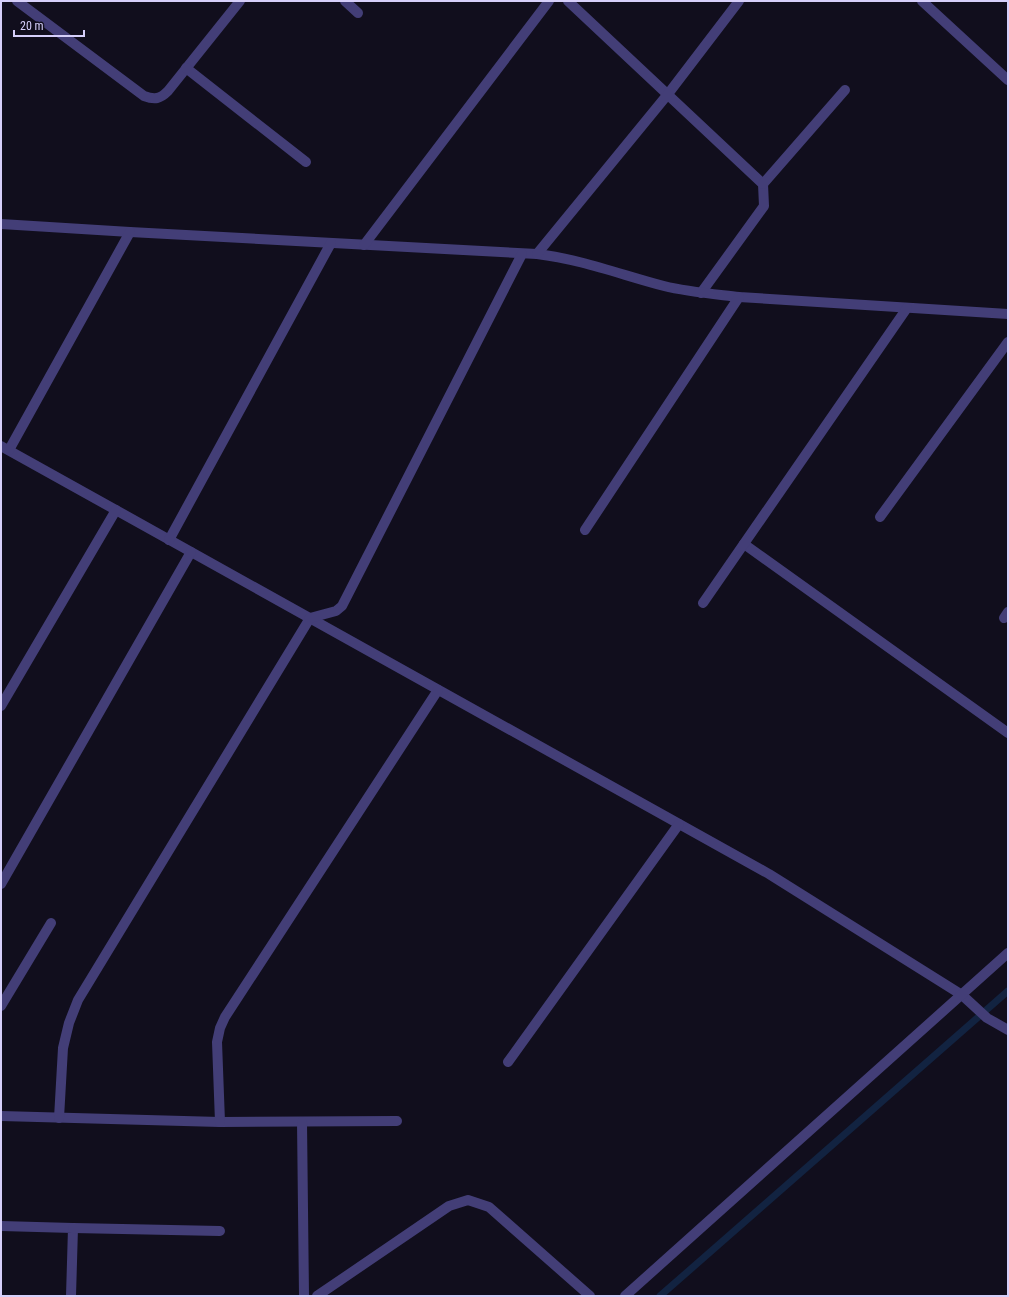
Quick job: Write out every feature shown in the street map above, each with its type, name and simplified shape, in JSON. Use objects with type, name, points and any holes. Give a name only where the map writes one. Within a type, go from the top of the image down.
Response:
[{"type":"street","points":[[17,1],[144,96],[151,99],[158,98],[163,95],[240,1]]},
{"type":"street","points":[[345,1],[358,13]]},
{"type":"street","points":[[364,245],[549,1]]},
{"type":"street","points":[[568,1],[763,184]]},
{"type":"street","points":[[537,254],[668,94],[739,1]]},
{"type":"street","points":[[922,1],[1008,80]]},
{"type":"street","points":[[186,68],[306,162]]},
{"type":"street","points":[[701,292],[764,206],[763,184],[845,90]]},
{"type":"street","points":[[1,224],[537,254],[559,257],[666,287],[739,297],[1008,314]]},
{"type":"street","points":[[130,232],[5,448],[769,874],[962,995],[987,1018],[1008,1030]]},
{"type":"street","points":[[169,540],[331,243]]},
{"type":"street","points":[[59,1118],[63,1048],[69,1023],[78,1000],[310,618],[336,612],[342,606],[522,254]]},
{"type":"street","points":[[585,530],[739,297]]},
{"type":"street","points":[[703,603],[907,308]]},
{"type":"street","points":[[880,517],[1008,342]]},
{"type":"street","points":[[1,706],[116,510]]},
{"type":"street","points":[[744,544],[1008,733]]},
{"type":"street","points":[[1,884],[191,552]]},
{"type":"street","points":[[220,1122],[217,1042],[220,1028],[225,1016],[438,690]]},
{"type":"street","points":[[508,1062],[679,824]]},
{"type":"street","points":[[1,1006],[51,923]]},
{"type":"street","points":[[625,1296],[1008,953]]},
{"type":"street","points":[[1,1116],[220,1122],[397,1121]]},
{"type":"street","points":[[302,1122],[304,1296]]},
{"type":"street","points":[[317,1296],[449,1206],[468,1200],[489,1206],[590,1296]]},
{"type":"street","points":[[1,1226],[220,1231]]},
{"type":"street","points":[[71,1296],[73,1228]]},
{"type":"waterway","points":[[660,1296],[1008,991]]}]
